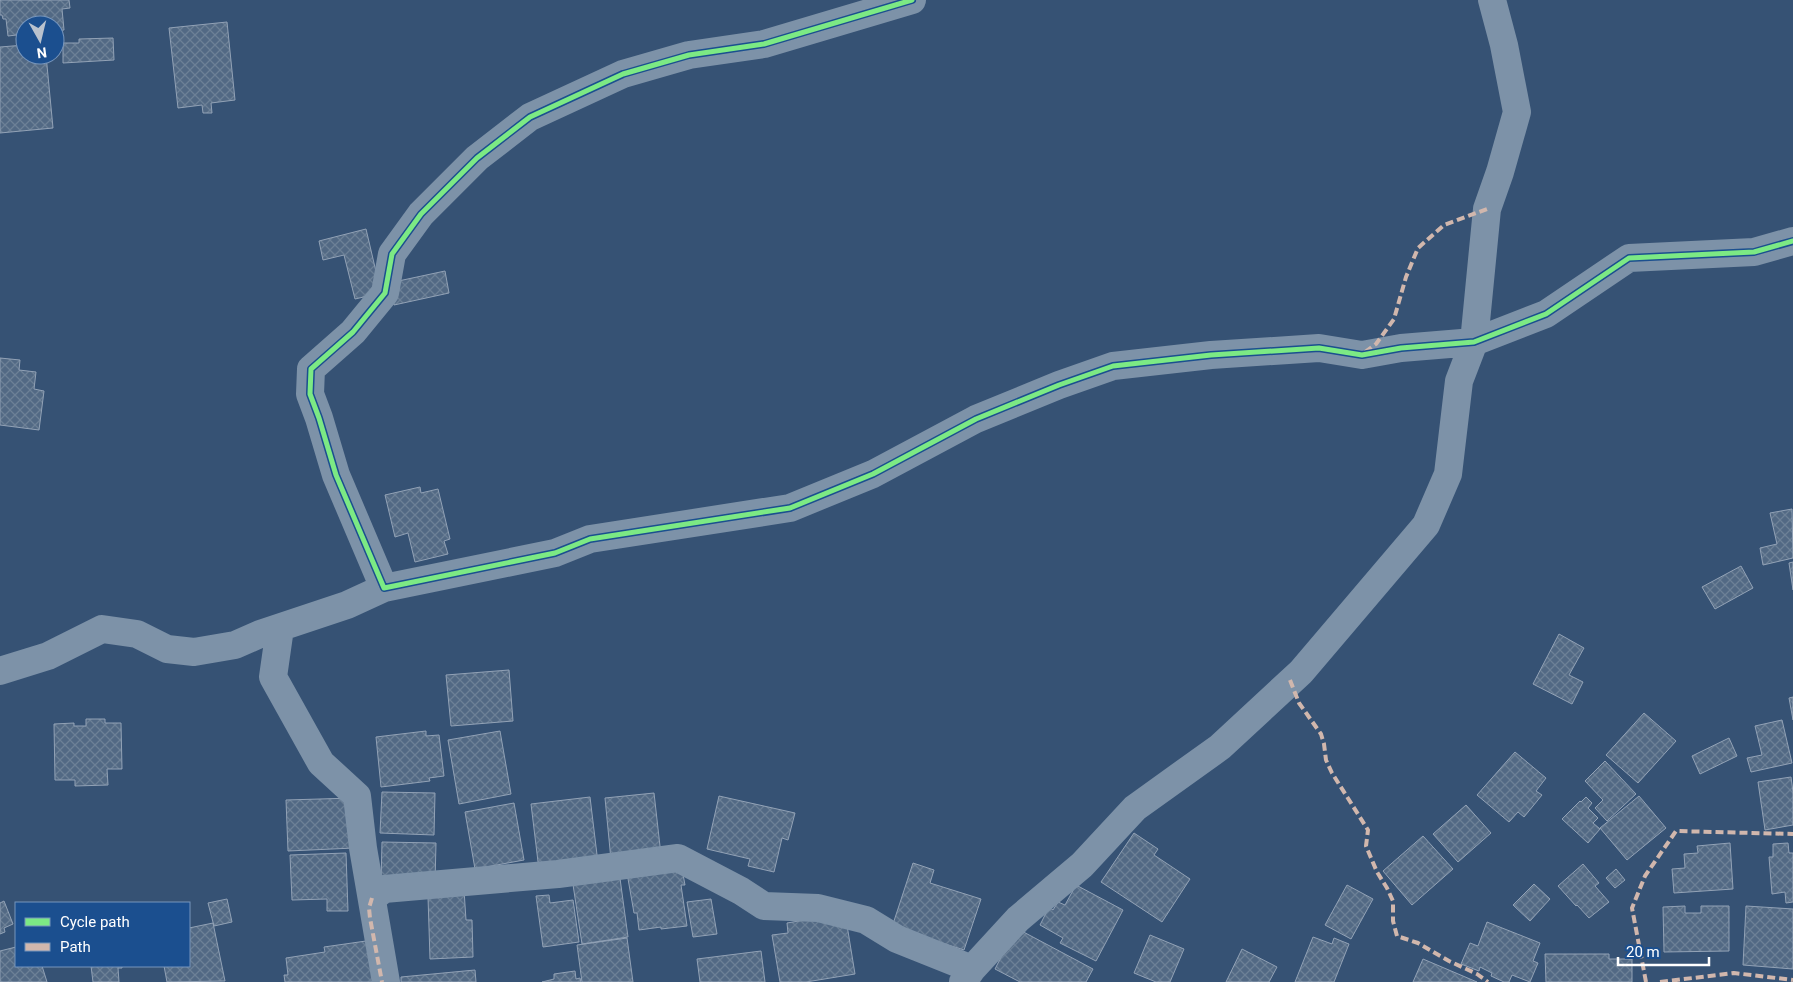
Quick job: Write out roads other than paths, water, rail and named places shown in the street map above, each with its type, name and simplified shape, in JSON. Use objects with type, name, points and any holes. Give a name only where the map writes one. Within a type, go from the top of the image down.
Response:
[{"type":"street","points":[[384,588],[336,475],[310,394],[311,368],[353,332],[385,293],[392,254],[421,214],[477,158],[530,117],[623,74],[689,55],[764,44],[912,0]]},
{"type":"street","points":[[372,898],[384,889],[558,874],[678,858],[741,890],[764,906],[818,908],[866,920],[896,939],[967,975],[1018,919],[1082,865],[1135,808],[1220,747],[1301,672],[1426,525],[1448,474],[1459,381],[1474,342],[1487,209],[1517,112],[1504,45],[1492,0]]},
{"type":"street","points":[[0,671],[48,656],[102,630],[137,634],[167,649],[194,652],[235,645],[347,605],[384,588],[556,554],[590,540],[790,508],[873,474],[976,419],[1059,385],[1113,366],[1211,355],[1319,348],[1362,355],[1401,348],[1474,342],[1546,314],[1629,258],[1754,252],[1793,241]]},
{"type":"street","points":[[280,628],[273,677],[321,763],[357,796],[386,982]]}]
